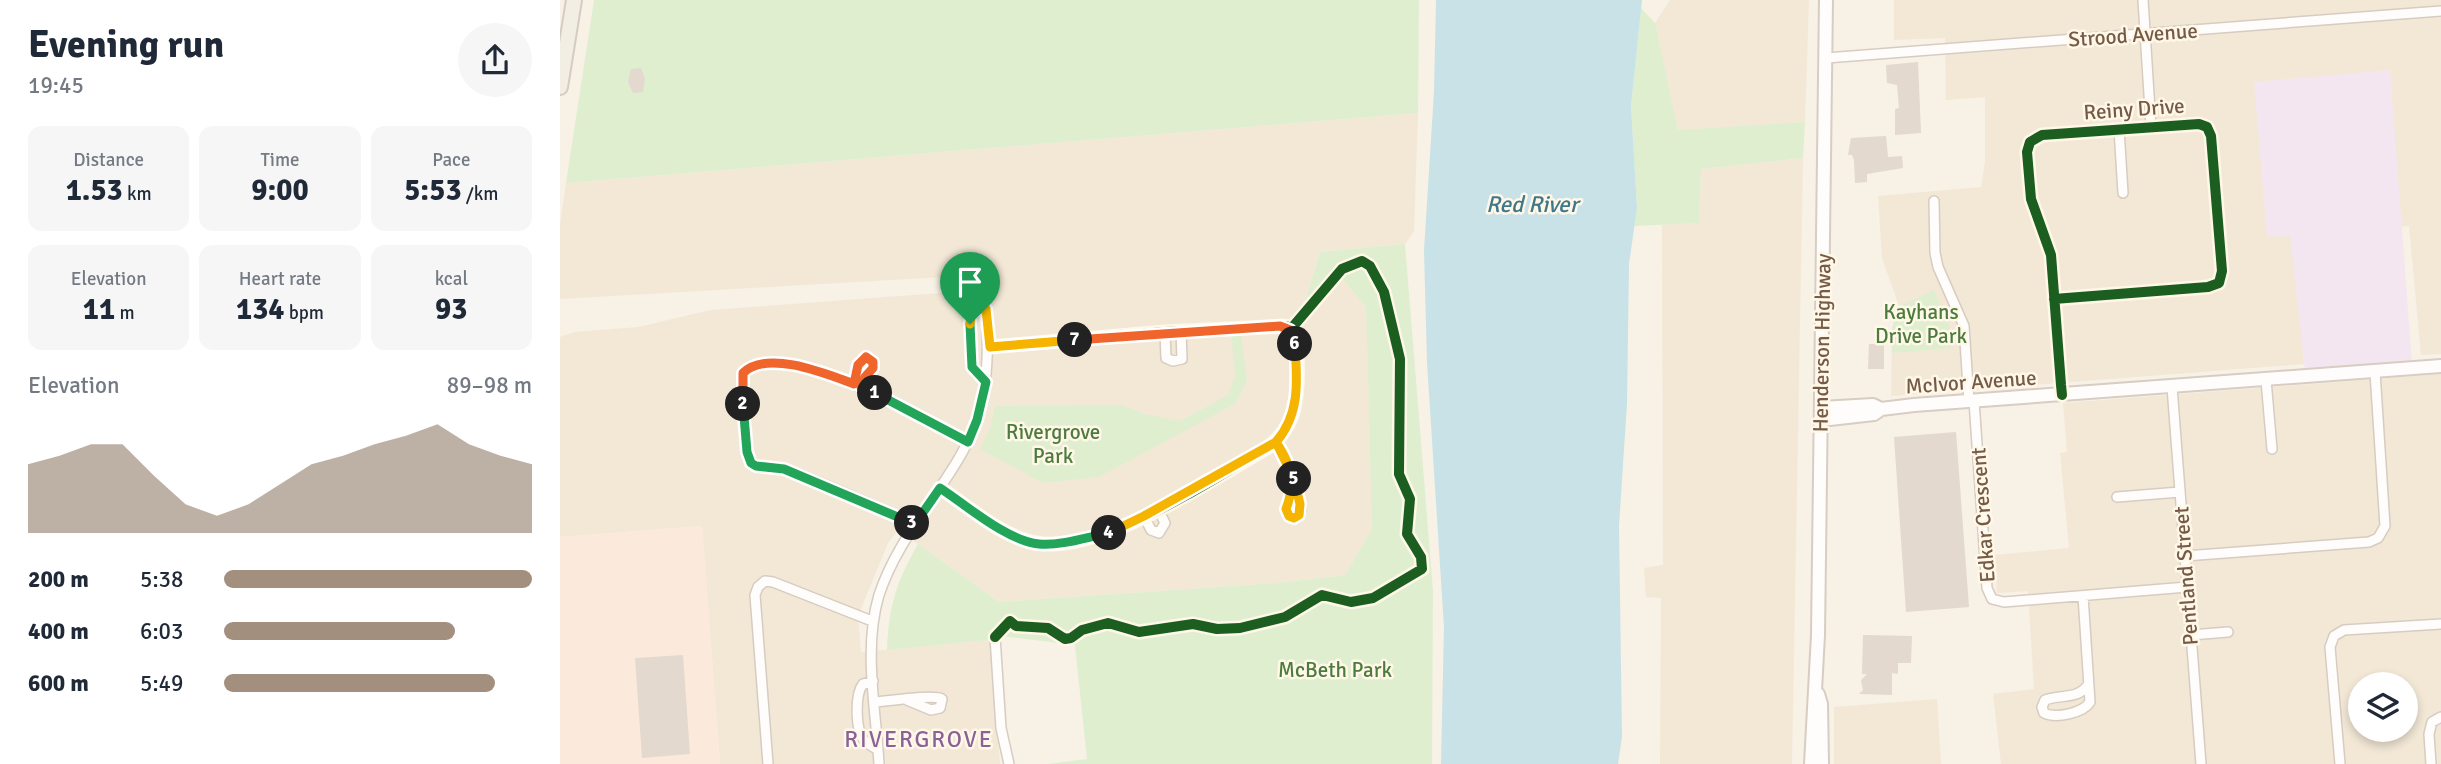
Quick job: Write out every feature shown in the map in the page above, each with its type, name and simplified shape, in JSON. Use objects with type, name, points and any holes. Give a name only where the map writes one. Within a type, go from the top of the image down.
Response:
[{"type":"main road","points":[[560,87],[565,21],[574,0]]},
{"type":"main road","name":"Henderson Highway","points":[[1811,764],[1812,713],[1816,687],[1826,0]]},
{"type":"main road","name":"McIvor Avenue","points":[[1821,414],[1872,405],[1881,409],[2441,366]]},
{"type":"main road","name":"Henderson Highway","points":[[1816,687],[1821,704],[1822,764]]},
{"type":"street","points":[[2143,0],[2151,126]]},
{"type":"street","name":"Strood Avenue","points":[[1826,58],[2441,11]]},
{"type":"street","name":"Reiny Drive","points":[[2054,299],[2208,287],[2218,283],[2222,271],[2211,136],[2207,127],[2199,124],[2151,126],[2042,135],[2030,142],[2028,152],[2031,199],[2051,255],[2054,299],[2062,395]]},
{"type":"street","points":[[2119,129],[2123,193]]},
{"type":"street","points":[[1934,201],[1934,253],[1937,267],[1964,326],[1972,401]]},
{"type":"street","points":[[879,764],[872,621],[889,568],[968,442],[977,420],[986,382],[990,347],[986,309],[977,309],[971,315],[970,324],[972,367],[986,382]]},
{"type":"street","points":[[940,488],[1005,531],[1039,544],[1111,533],[1276,442],[1290,421],[1296,401],[1295,339],[1290,330],[1280,326],[1166,332],[990,347]]},
{"type":"street","points":[[1166,332],[1166,358],[1173,361],[1182,359],[1181,331]]},
{"type":"street","points":[[915,524],[784,469],[756,466],[748,459],[743,373],[749,367],[784,364],[800,366],[885,397],[968,442]]},
{"type":"street","points":[[2185,556],[2370,542],[2378,538],[2385,526],[2375,372]]},
{"type":"street","points":[[2266,380],[2272,449]]},
{"type":"street","name":"Pentland Street","points":[[2172,387],[2201,764]]},
{"type":"street","name":"Edkar Crescent","points":[[1972,401],[1989,594],[1992,599],[2004,602],[2187,587]]},
{"type":"street","points":[[1276,442],[1293,475]]},
{"type":"street","points":[[2117,497],[2180,492]]},
{"type":"street","points":[[1144,516],[1151,530],[1159,533],[1165,523],[1158,509]]},
{"type":"street","points":[[768,764],[755,595],[758,587],[765,581],[773,582],[872,621]]},
{"type":"street","points":[[2084,596],[2088,685],[2092,695],[2090,702],[2082,710],[2050,716],[2044,713],[2042,707],[2045,700],[2075,696],[2082,693],[2088,685]]},
{"type":"street","points":[[2340,764],[2330,646],[2334,636],[2344,630],[2441,624]]},
{"type":"street","points":[[2191,635],[2228,632]]},
{"type":"street","points":[[995,637],[1001,728],[1009,764]]},
{"type":"street","points":[[873,681],[863,684],[858,692],[860,730],[866,742],[878,750]]},
{"type":"street","points":[[875,702],[907,700]]},
{"type":"street","points":[[2431,764],[2430,728],[2432,722],[2441,717]]},
{"type":"shaded area","points":[[1670,0],[1809,0],[1805,122],[1678,131],[1655,30],[1655,23]]},
{"type":"shaded area","points":[[1894,0],[2441,0],[2441,354],[2421,355],[2409,226],[2295,235],[2304,364],[1891,396],[1892,328],[1899,306],[1882,258],[1878,196],[1981,187],[1985,162],[1985,97],[1946,100],[1945,38],[1894,40]]},
{"type":"shaded area","points":[[2390,70],[2412,364],[2305,371],[2290,236],[2267,237],[2254,82]]},
{"type":"shaded area","points":[[1418,113],[1414,231],[1405,244],[1320,252],[1304,305],[1292,325],[1295,327],[1337,281],[1343,280],[1366,307],[1373,529],[1345,575],[1277,583],[999,602],[898,530],[888,543],[858,616],[861,652],[990,640],[1000,764],[720,764],[702,526],[560,537],[560,337],[575,332],[638,327],[711,310],[980,290],[995,274],[560,299],[560,225],[566,183]]},
{"type":"shaded area","points":[[1803,158],[1792,764],[1660,764],[1661,598],[1646,597],[1644,568],[1663,565],[1662,225],[1699,222],[1701,169]]},
{"type":"shaded area","points":[[2441,374],[2441,764],[2001,764],[1993,694],[2034,689],[2028,591],[1997,593],[1994,555],[2069,548],[2060,453],[2067,452],[2063,403]]},
{"type":"shaded area","points":[[702,526],[720,764],[560,764],[560,537]]},
{"type":"shaded area","points":[[1937,699],[1941,764],[1834,764],[1834,707]]},
{"type":"green space","points":[[594,0],[1419,0],[1418,113],[566,183]]},
{"type":"green space","points":[[1641,8],[1655,23],[1678,130],[1805,122],[1803,158],[1701,169],[1699,223],[1634,226],[1637,208],[1631,106]]},
{"type":"green space","name":"McBeth Park","points":[[1405,244],[1433,591],[1432,764],[1048,764],[1087,759],[1075,645],[1001,636],[988,637],[990,640],[887,650],[895,595],[918,544],[999,602],[1277,583],[1345,575],[1372,529],[1366,307],[1343,280],[1337,281],[1294,327],[1292,325],[1304,305],[1320,252]]},
{"type":"green space","name":"Kayhans Drive Park","points":[[1934,290],[1949,324],[1953,348],[1892,353],[1892,328],[1899,306]]},
{"type":"green space","name":"Rivergrove Park","points":[[1231,334],[1241,334],[1247,381],[1235,404],[1099,477],[1043,483],[980,449],[991,426],[995,406],[1122,405],[1145,414],[1180,421],[1228,395],[1235,375]]},
{"type":"water","name":"Red River","points":[[1436,0],[1642,0],[1631,106],[1637,208],[1629,264],[1627,403],[1619,526],[1622,737],[1618,764],[1441,764],[1444,627],[1427,362],[1424,250],[1434,92]]},
{"type":"building","points":[[1918,62],[1921,133],[1895,135],[1895,109],[1899,108],[1897,85],[1887,83],[1886,65]]},
{"type":"building","points":[[641,68],[645,79],[643,92],[633,93],[628,82],[631,69]]},
{"type":"building","points":[[1886,136],[1888,157],[1902,156],[1903,168],[1867,174],[1867,182],[1855,183],[1854,160],[1852,155],[1848,155],[1851,138]]},
{"type":"building","points":[[1869,344],[1884,344],[1884,369],[1868,369]]},
{"type":"building","points":[[1956,432],[1969,607],[1906,612],[1894,437]]},
{"type":"building","points":[[1863,635],[1912,636],[1911,663],[1898,663],[1898,674],[1892,673],[1892,695],[1859,694],[1863,690],[1861,680],[1867,674],[1862,674]]},
{"type":"building","points":[[683,655],[690,754],[642,758],[635,658]]},
{"type":"cycle path","points":[[2054,299],[2208,287],[2219,283],[2222,271],[2211,136],[2207,127],[2199,124],[2042,135],[2030,142],[2027,152],[2031,199],[2051,255],[2061,385],[2062,395]]},
{"type":"cycle path","points":[[995,637],[1010,621],[1016,626],[1048,628],[1065,639],[1082,630],[1108,623],[1139,632],[1193,624],[1217,629],[1240,628],[1285,617],[1322,595],[1351,602],[1373,598],[1422,569],[1421,557],[1407,534],[1410,499],[1399,474],[1400,359],[1384,292],[1370,266],[1362,261],[1342,269],[1290,330]]},
{"type":"cycle path","points":[[940,488],[1015,537],[1054,544],[1084,539],[1117,529],[1150,514],[1267,448],[1284,431],[1294,409],[1297,356],[1295,343],[1286,326],[1165,332],[990,347]]},
{"type":"district","name":"RIVERGROVE","points":[[919,739]]},
{"type":"route","points":[[970,324],[971,315],[977,309],[986,309],[990,347],[1166,332],[1286,326],[1295,339],[1296,401],[1290,421],[1276,442],[1283,452],[1293,475],[1293,487],[1286,509],[1289,516],[1294,518],[1299,515],[1301,510],[1293,475],[1276,442],[1121,529],[1111,533],[1039,544],[1005,531],[940,488],[915,524],[784,469],[756,466],[748,459],[742,382],[743,373],[749,367],[758,365],[800,366],[854,384],[861,359],[869,358],[873,362],[873,368],[861,387],[968,442],[977,420],[986,382],[972,367],[970,324]]}]
